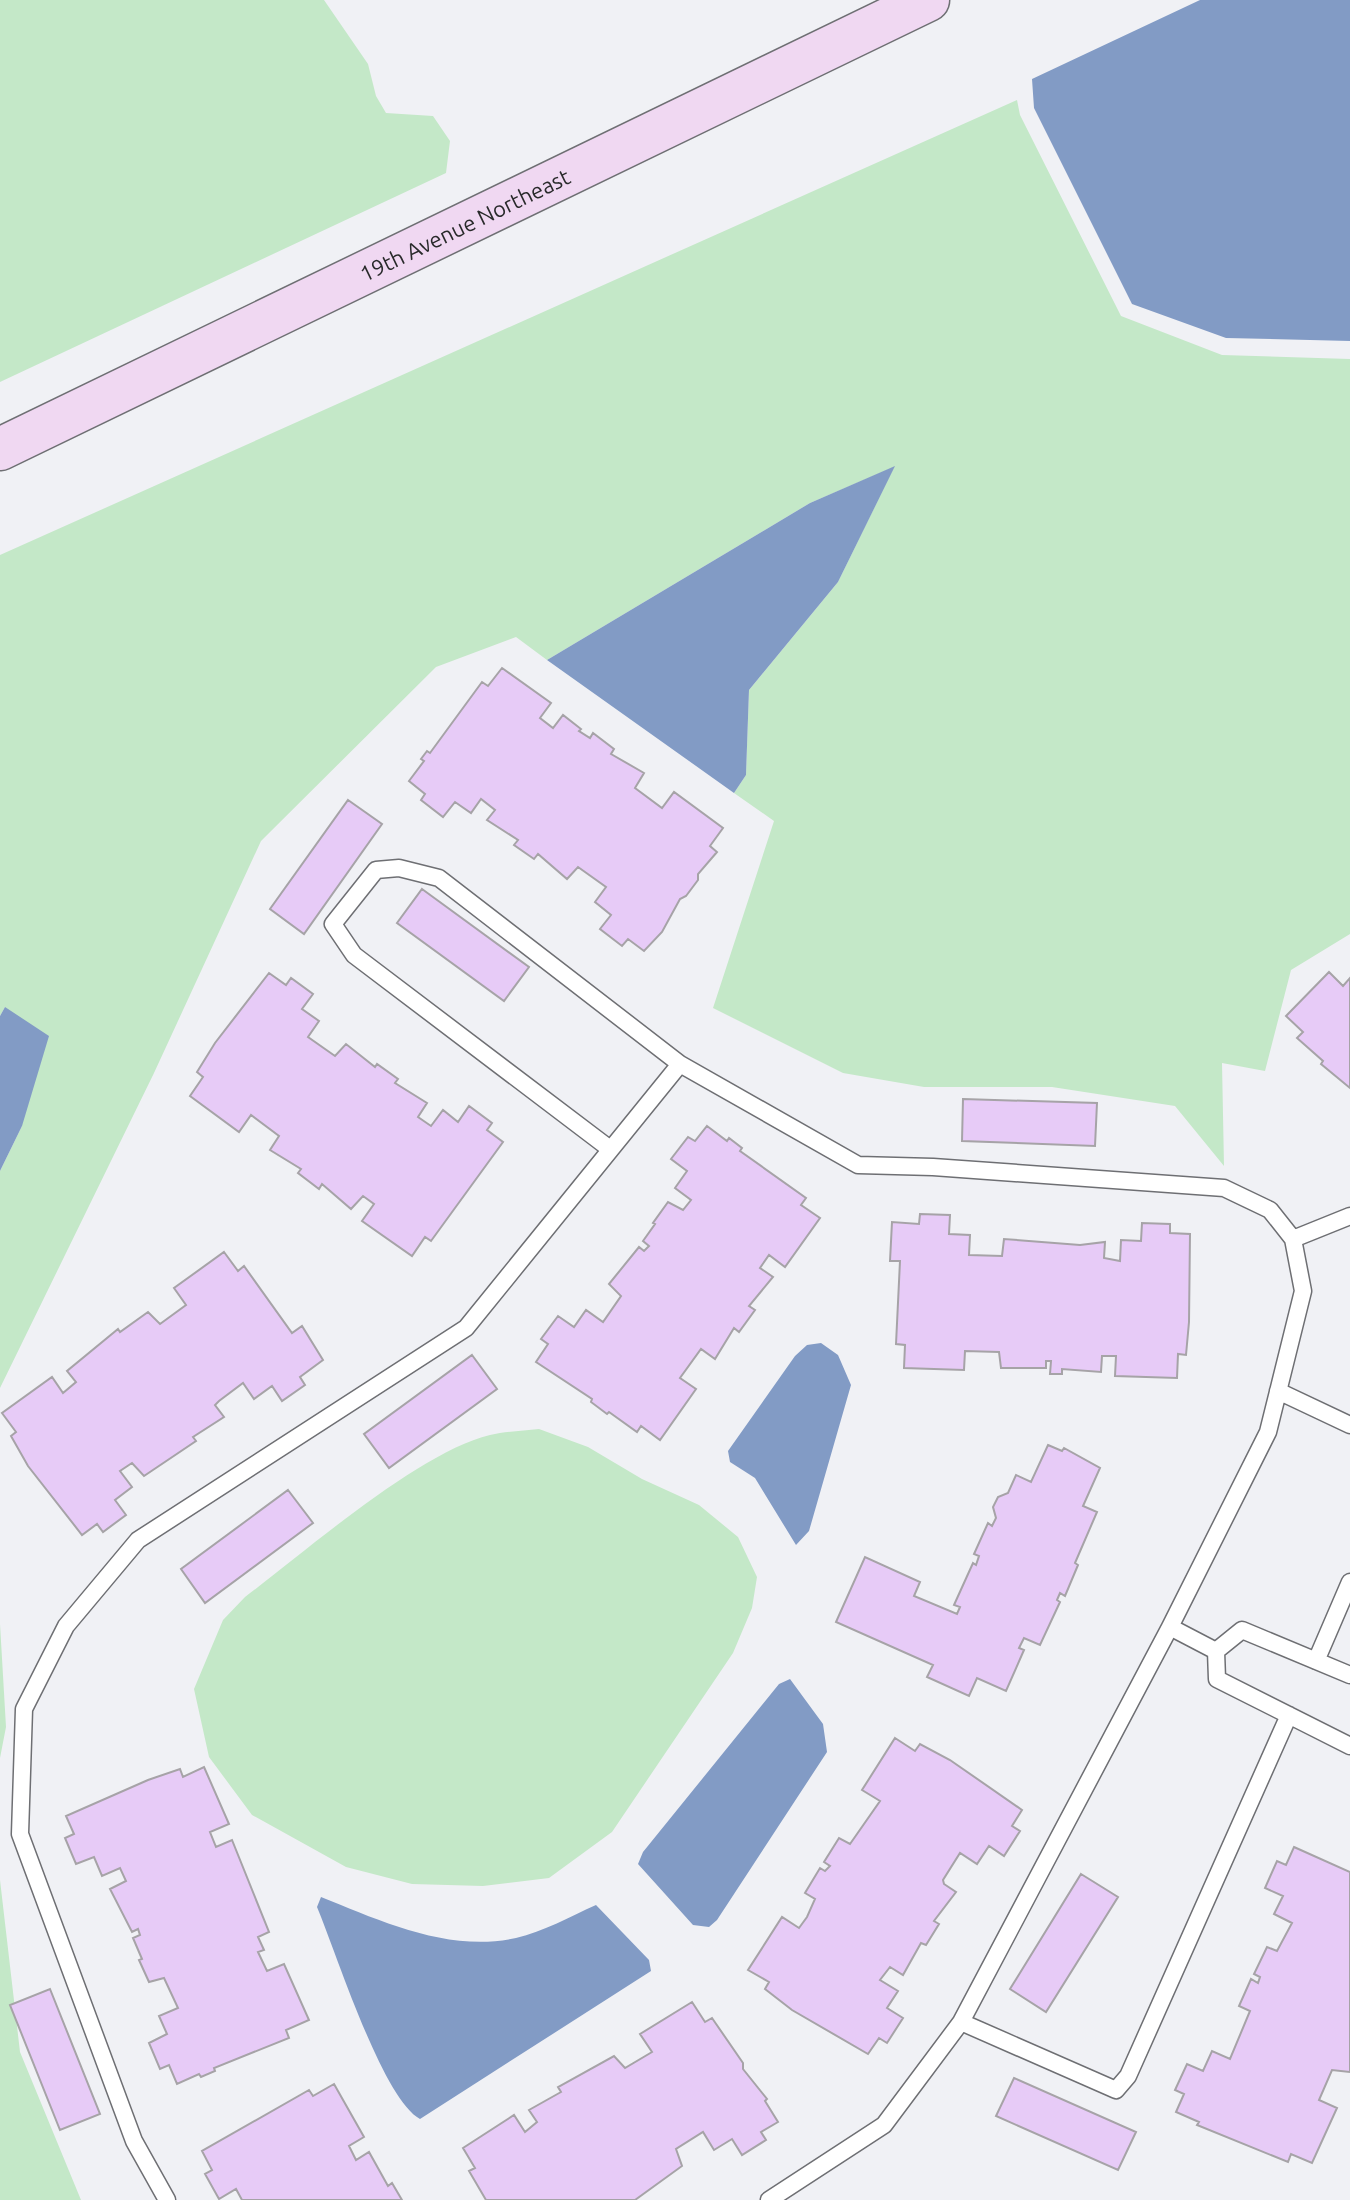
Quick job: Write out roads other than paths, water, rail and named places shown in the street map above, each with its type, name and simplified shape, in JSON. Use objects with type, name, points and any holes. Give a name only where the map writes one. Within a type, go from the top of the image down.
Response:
[{"type":"street","name":"19th Avenue Northeast","points":[[0,449],[928,0]]},
{"type":"lane","points":[[610,1149],[354,955],[333,924],[376,870],[399,868],[439,878],[680,1064],[858,1165],[933,1167],[1224,1188],[1270,1210],[1293,1239],[1303,1291],[1268,1432],[1170,1627],[961,2022],[884,2125],[769,2200]]},
{"type":"lane","points":[[167,2200],[134,2141],[20,1834],[24,1709],[66,1626],[138,1540],[466,1328],[680,1064]]},
{"type":"lane","points":[[1293,1239],[1350,1216]]},
{"type":"lane","points":[[1278,1391],[1350,1425]]},
{"type":"lane","points":[[1316,1661],[1350,1582]]},
{"type":"lane","points":[[1170,1627],[1216,1651]]},
{"type":"lane","points":[[1216,1651],[1242,1630],[1350,1675]]},
{"type":"lane","points":[[1216,1651],[1217,1679],[1350,1746]]},
{"type":"lane","points":[[961,2022],[1116,2090],[1128,2076],[1289,1715]]},
{"type":"water","points":[[1200,0],[1350,0],[1350,341],[1226,338],[1132,304],[1034,108],[1032,79]]},
{"type":"water","points":[[895,466],[838,582],[749,690],[746,775],[734,793],[547,660],[810,503]]},
{"type":"water","points":[[5,1007],[49,1036],[22,1126],[0,1171],[0,1016]]},
{"type":"water","points":[[821,1343],[838,1355],[851,1385],[809,1531],[796,1545],[755,1478],[730,1462],[728,1451],[795,1356],[807,1345]]},
{"type":"water","points":[[790,1679],[823,1724],[827,1752],[717,1920],[709,1927],[693,1925],[638,1864],[643,1852],[779,1684]]},
{"type":"water","points":[[321,1897],[416,1932],[441,1938],[491,1942],[547,1928],[596,1905],[649,1960],[651,1971],[420,2119],[405,2106],[391,2083],[361,2022],[317,1907]]}]
